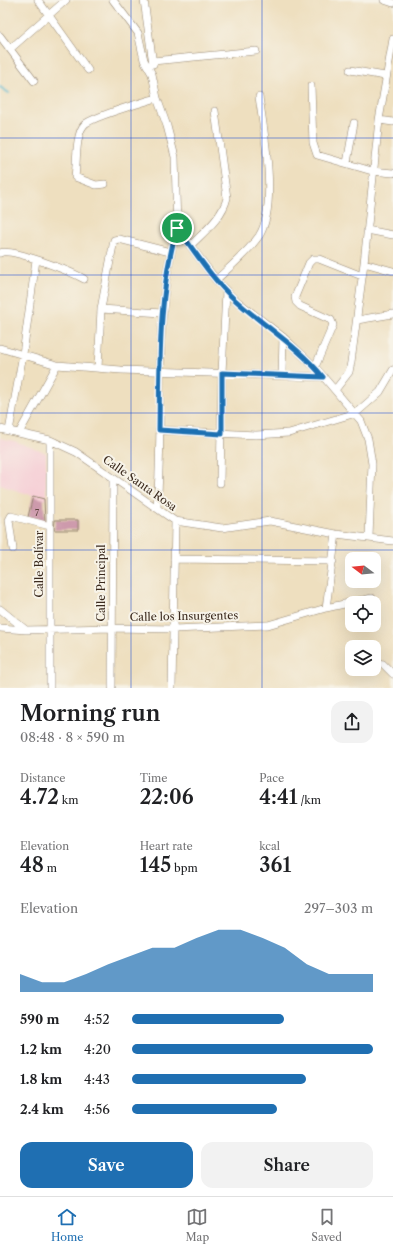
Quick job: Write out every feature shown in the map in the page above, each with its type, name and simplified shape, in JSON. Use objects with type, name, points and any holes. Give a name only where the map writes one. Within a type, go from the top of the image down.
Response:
[{"type":"street","points":[[38,0],[88,70]]},
{"type":"street","points":[[10,49],[48,14],[66,0]]},
{"type":"street","points":[[113,0],[138,33],[144,60],[152,74]]},
{"type":"street","points":[[144,0],[153,61],[152,74],[157,98],[175,157],[177,228],[170,252],[162,312],[157,507]]},
{"type":"street","points":[[384,0],[393,3]]},
{"type":"street","points":[[0,36],[34,81]]},
{"type":"street","points":[[335,390],[348,372],[357,320],[364,263],[372,171],[385,76],[393,43]]},
{"type":"street","points":[[153,61],[256,51]]},
{"type":"street","points":[[350,70],[385,76]]},
{"type":"street","points":[[311,86],[312,126],[315,152],[321,156],[372,171],[393,174]]},
{"type":"street","points":[[216,280],[259,236],[265,224],[269,201],[259,96]]},
{"type":"street","points":[[105,184],[96,185],[75,177],[77,149],[84,125],[157,98]]},
{"type":"street","points":[[190,246],[218,218],[224,210],[227,198],[215,111]]},
{"type":"street","points":[[379,120],[393,122]]},
{"type":"street","points":[[347,163],[354,123]]},
{"type":"street","points":[[177,228],[226,291],[283,337],[315,367],[356,413],[368,439],[371,457],[369,537]]},
{"type":"street","points":[[367,230],[393,235]]},
{"type":"street","points":[[98,368],[101,309],[114,240],[119,239],[170,252]]},
{"type":"street","points":[[0,253],[6,251],[36,260],[68,271],[84,279]]},
{"type":"street","points":[[315,367],[333,325],[331,320],[300,306],[296,302],[295,297],[309,263],[313,259],[319,259],[362,276]]},
{"type":"street","points":[[9,431],[24,354],[36,260]]},
{"type":"street","points":[[364,263],[393,271]]},
{"type":"street","points":[[220,483],[222,373],[226,291]]},
{"type":"street","points":[[101,309],[162,312]]},
{"type":"street","points":[[357,320],[393,314]]},
{"type":"street","points":[[282,376],[283,337]]},
{"type":"street","points":[[0,348],[57,365],[323,377]]},
{"type":"street","points":[[19,433],[57,365]]},
{"type":"street","points":[[159,430],[222,434],[289,433],[356,413],[380,392],[393,370]]},
{"type":"street","name":"Calle Santa Rosa","points":[[0,429],[50,440],[76,452],[175,521],[222,528],[270,521],[336,534],[393,540]]},
{"type":"street","name":"Calle Bolívar","points":[[50,440],[50,688]]},
{"type":"street","name":"Calle Principal","points":[[112,688],[113,479]]},
{"type":"street","points":[[13,549],[9,520],[11,516],[50,526]]},
{"type":"street","points":[[172,688],[175,521]]},
{"type":"street","points":[[326,608],[336,534]]},
{"type":"street","points":[[174,559],[333,561]]},
{"type":"street","name":"Calle los Insurgentes","points":[[0,628],[26,630],[112,628],[174,629],[268,625],[345,604]]},
{"type":"street","points":[[0,609],[26,630]]},
{"type":"street","points":[[383,664],[393,674]]},
{"type":"shaded area","points":[[0,438],[14,441],[46,453],[46,500],[0,485]]},
{"type":"building","points":[[33,496],[44,499],[45,522],[28,517]]},
{"type":"building","points":[[55,520],[78,520],[78,530],[54,530]]},
{"type":"waterway","points":[[0,87],[9,93]]},
{"type":"route","points":[[177,228],[216,280],[233,298],[283,337],[315,367],[323,377],[222,373],[222,434],[159,430],[164,289],[170,252],[177,228]]}]
